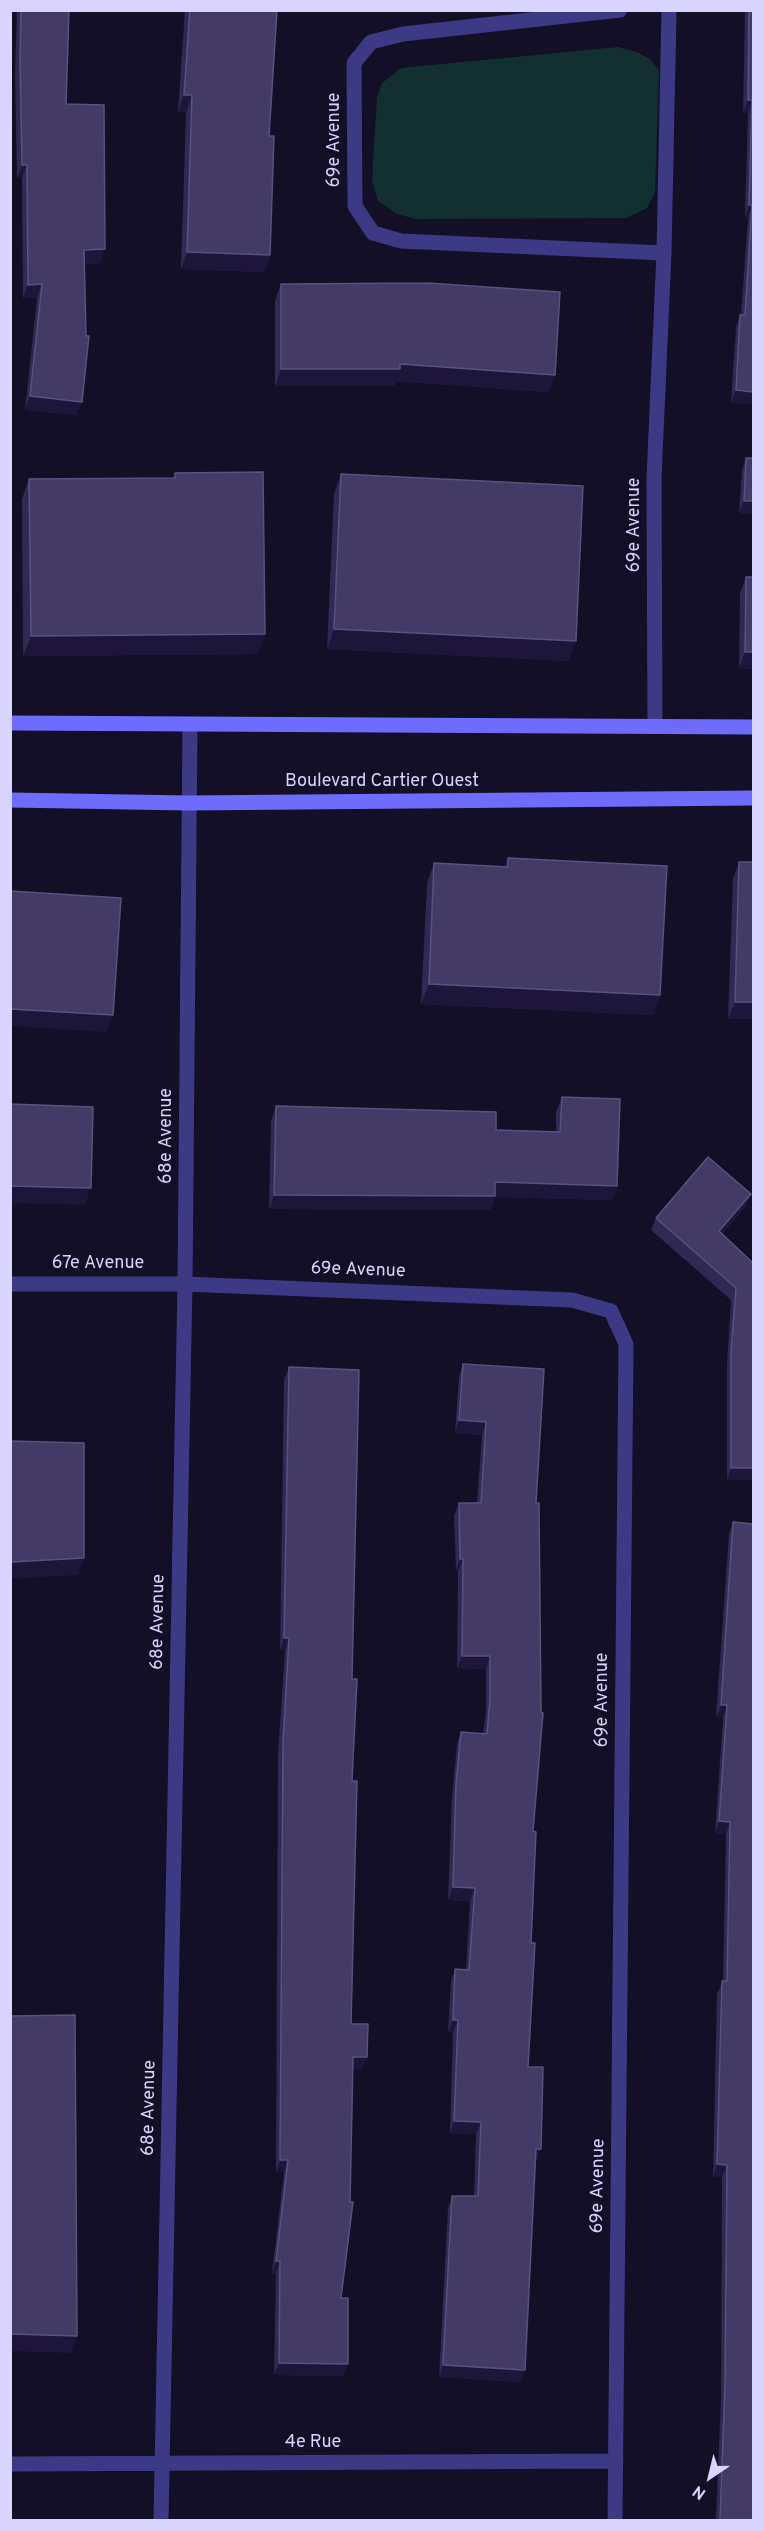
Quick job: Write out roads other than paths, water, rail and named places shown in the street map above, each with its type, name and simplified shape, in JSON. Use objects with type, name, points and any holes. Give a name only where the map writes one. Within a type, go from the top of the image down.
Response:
[{"type":"street","name":"69e Avenue","points":[[620,10],[403,34],[371,42],[354,63],[355,206],[373,233],[401,241],[664,253]]},
{"type":"street","name":"69e Avenue","points":[[655,726],[654,478],[664,253],[669,10]]},
{"type":"street","points":[[10,723],[753,727]]},
{"type":"street","name":"68e Avenue","points":[[162,2520],[185,1284],[190,724]]},
{"type":"street","name":"Boulevard Cartier Ouest","points":[[10,800],[188,803],[753,798]]},
{"type":"street","name":"67e Avenue","points":[[10,1284],[185,1284]]},
{"type":"street","name":"69e Avenue","points":[[185,1284],[572,1300],[611,1311],[626,1344],[615,2520]]},
{"type":"street","name":"4e Rue","points":[[10,2464],[616,2461]]}]
